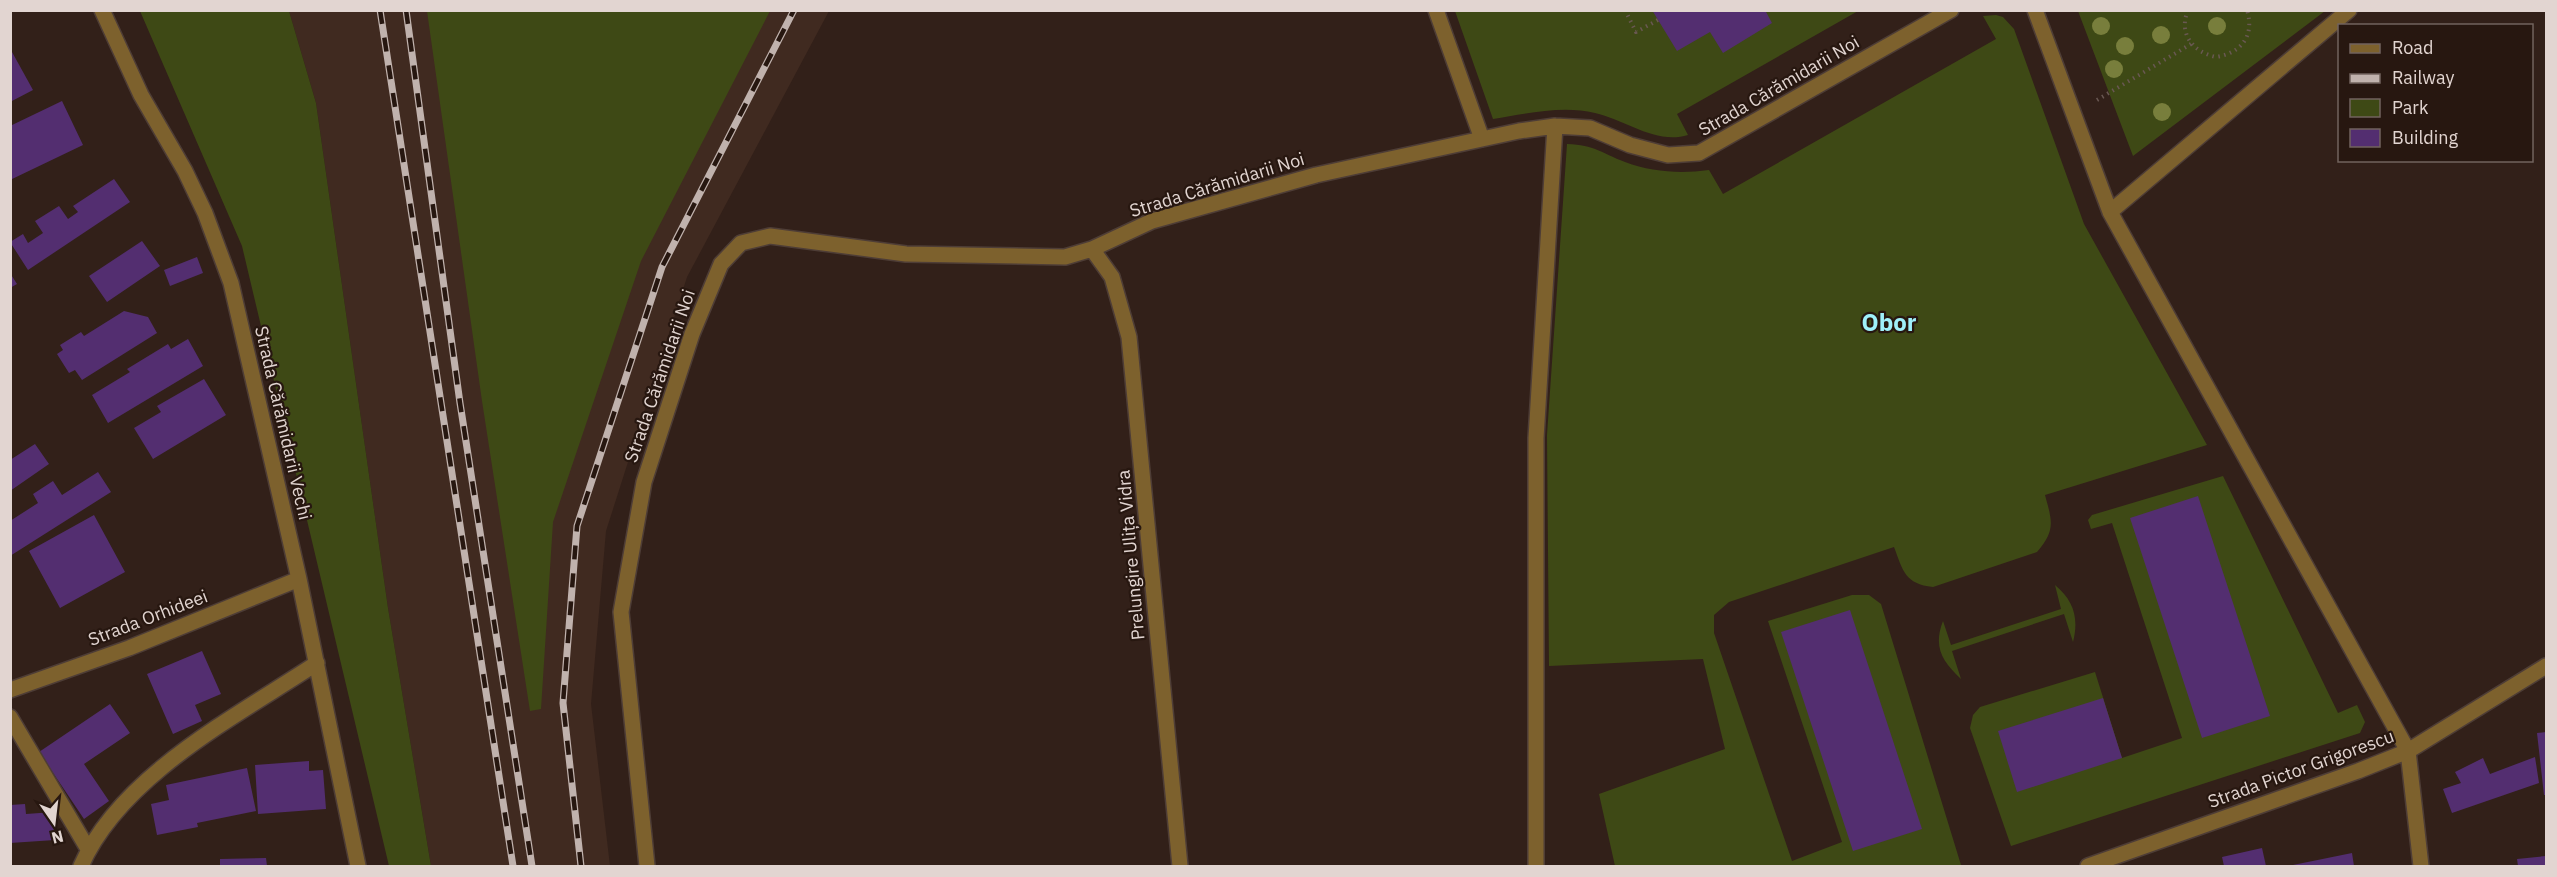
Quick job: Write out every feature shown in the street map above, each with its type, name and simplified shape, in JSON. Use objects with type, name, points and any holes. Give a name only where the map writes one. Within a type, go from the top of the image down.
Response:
[{"type":"street","name":"Strada Cărămidarii Vechi","points":[[102,10],[141,95],[185,171],[218,246],[240,320],[299,579],[358,867]]},
{"type":"street","points":[[1436,10],[1482,139]]},
{"type":"street","name":"Strada Cărămidarii Noi","points":[[647,867],[621,612],[644,482],[692,334],[722,264],[741,243],[770,236],[906,254],[1065,257],[1092,249],[1162,218],[1316,175],[1554,126],[1590,128],[1630,145],[1668,155],[1699,153],[1951,10]]},
{"type":"street","points":[[2035,10],[2110,212],[2408,751],[2421,867]]},
{"type":"street","points":[[2110,212],[2349,10]]},
{"type":"street","points":[[1536,867],[1536,438],[1554,126]]},
{"type":"street","name":"Prelungire Ulița Vidra","points":[[1092,249],[1112,277],[1130,337],[1180,867]]},
{"type":"street","name":"Strada Orhideei","points":[[10,690],[129,648],[299,579]]},
{"type":"street","points":[[81,867],[88,849],[123,805],[166,765],[317,663]]},
{"type":"street","name":"Strada Pictor Grigorescu","points":[[2088,867],[2408,751],[2547,666]]},
{"type":"street","points":[[10,717],[88,849]]},
{"type":"path","points":[[1625,10],[1636,32],[1658,20]]},
{"type":"path","points":[[2188,10],[2185,29],[2191,44],[2205,55],[2216,57],[2238,50],[2249,31],[2247,10]]},
{"type":"path","points":[[2074,115],[2191,44]]},
{"type":"shaded area","points":[[289,11],[829,11],[687,277],[606,531],[591,704],[610,866],[431,866],[388,608],[316,103]]},
{"type":"green space","points":[[2078,10],[2325,11],[2133,156]]},
{"type":"green space","points":[[140,11],[289,11],[316,103],[388,608],[431,866],[389,866],[242,246]]},
{"type":"green space","points":[[427,11],[770,11],[641,261],[553,522],[541,709],[530,711],[482,401]]},
{"type":"green space","points":[[1455,11],[1858,11],[1677,114],[1688,135],[1664,137],[1607,116],[1582,111],[1544,111],[1493,119]]},
{"type":"green space","points":[[1983,16],[2003,17],[2014,29],[2084,224],[2207,445],[2045,495],[2051,525],[2047,537],[2037,552],[1933,587],[1916,583],[1906,575],[1894,547],[1729,602],[1714,615],[1714,633],[1792,861],[1842,842],[1768,621],[1852,595],[1869,595],[1881,604],[1961,865],[1615,866],[1599,794],[1725,749],[1703,659],[1549,666],[1547,435],[1567,144],[1591,148],[1625,162],[1656,170],[1687,172],[1709,170],[1723,194],[1996,39]]},
{"type":"green space","points":[[2223,476],[2338,713],[2357,705],[2365,722],[2360,733],[2011,846],[1970,728],[1973,715],[1980,707],[2095,672],[2122,758],[2182,738],[2112,523],[2091,529],[2088,520],[2092,515]]},
{"type":"green space","points":[[2055,585],[2067,597],[2073,610],[2075,633],[2073,642],[2064,614],[1952,651],[1961,679],[1944,660],[1939,646],[1943,621],[1951,645],[2061,609]]},
{"type":"building","points":[[1652,10],[1765,10],[1772,23],[1723,53],[1710,32],[1677,51]]},
{"type":"building","points":[[12,52],[33,90],[10,102],[10,53]]},
{"type":"building","points":[[62,101],[83,145],[10,180],[10,126]]},
{"type":"building","points":[[114,179],[130,202],[28,270],[10,242],[23,234],[28,243],[43,233],[35,221],[59,206],[68,219],[78,212],[73,206]]},
{"type":"building","points":[[142,241],[160,266],[107,302],[89,276]]},
{"type":"building","points":[[197,257],[203,273],[170,286],[164,270]]},
{"type":"building","points":[[10,273],[17,284],[10,288]]},
{"type":"building","points":[[124,311],[148,317],[157,333],[82,380],[75,370],[69,373],[57,354],[63,350],[60,345],[81,332],[84,336]]},
{"type":"building","points":[[188,339],[203,366],[108,423],[92,395],[130,372],[127,369],[168,344],[171,349]]},
{"type":"building","points":[[204,379],[226,415],[153,459],[134,428],[161,412],[157,406]]},
{"type":"building","points":[[35,444],[49,464],[10,491],[10,460]]},
{"type":"building","points":[[98,472],[111,492],[10,556],[10,521],[38,503],[33,494],[53,481],[62,495]]},
{"type":"building","points":[[2198,496],[2270,716],[2202,738],[2130,518]]},
{"type":"building","points":[[94,515],[125,572],[60,608],[29,551]]},
{"type":"building","points":[[1850,610],[1922,829],[1853,851],[1781,632]]},
{"type":"building","points":[[202,651],[221,694],[195,705],[202,721],[173,734],[147,674]]},
{"type":"building","points":[[2103,698],[2122,758],[2017,792],[1998,731]]},
{"type":"building","points":[[110,704],[130,733],[84,764],[109,801],[84,819],[39,752]]},
{"type":"building","points":[[2546,732],[2546,795],[2544,795],[2537,733]]},
{"type":"building","points":[[2535,757],[2539,783],[2452,813],[2443,789],[2461,783],[2455,772],[2483,758],[2490,774]]},
{"type":"building","points":[[309,761],[309,771],[323,770],[326,809],[258,814],[255,765]]},
{"type":"building","points":[[247,768],[256,811],[197,823],[198,827],[157,835],[151,804],[169,800],[166,785]]},
{"type":"building","points":[[25,804],[26,814],[54,812],[55,840],[10,843],[10,805]]},
{"type":"building","points":[[2262,848],[2266,866],[2224,866],[2222,857]]},
{"type":"building","points":[[2352,853],[2354,866],[2293,866],[2293,865]]},
{"type":"building","points":[[2546,856],[2546,866],[2518,866],[2517,859]]},
{"type":"building","points":[[266,858],[267,866],[220,866],[220,859]]},
{"type":"railway","points":[[380,10],[513,866]]},
{"type":"railway","points":[[406,10],[460,403],[532,866]]},
{"type":"railway","points":[[581,866],[563,703],[577,526],[662,267],[794,10]]},
{"type":"district","name":"Obor","points":[[1889,323]]}]
